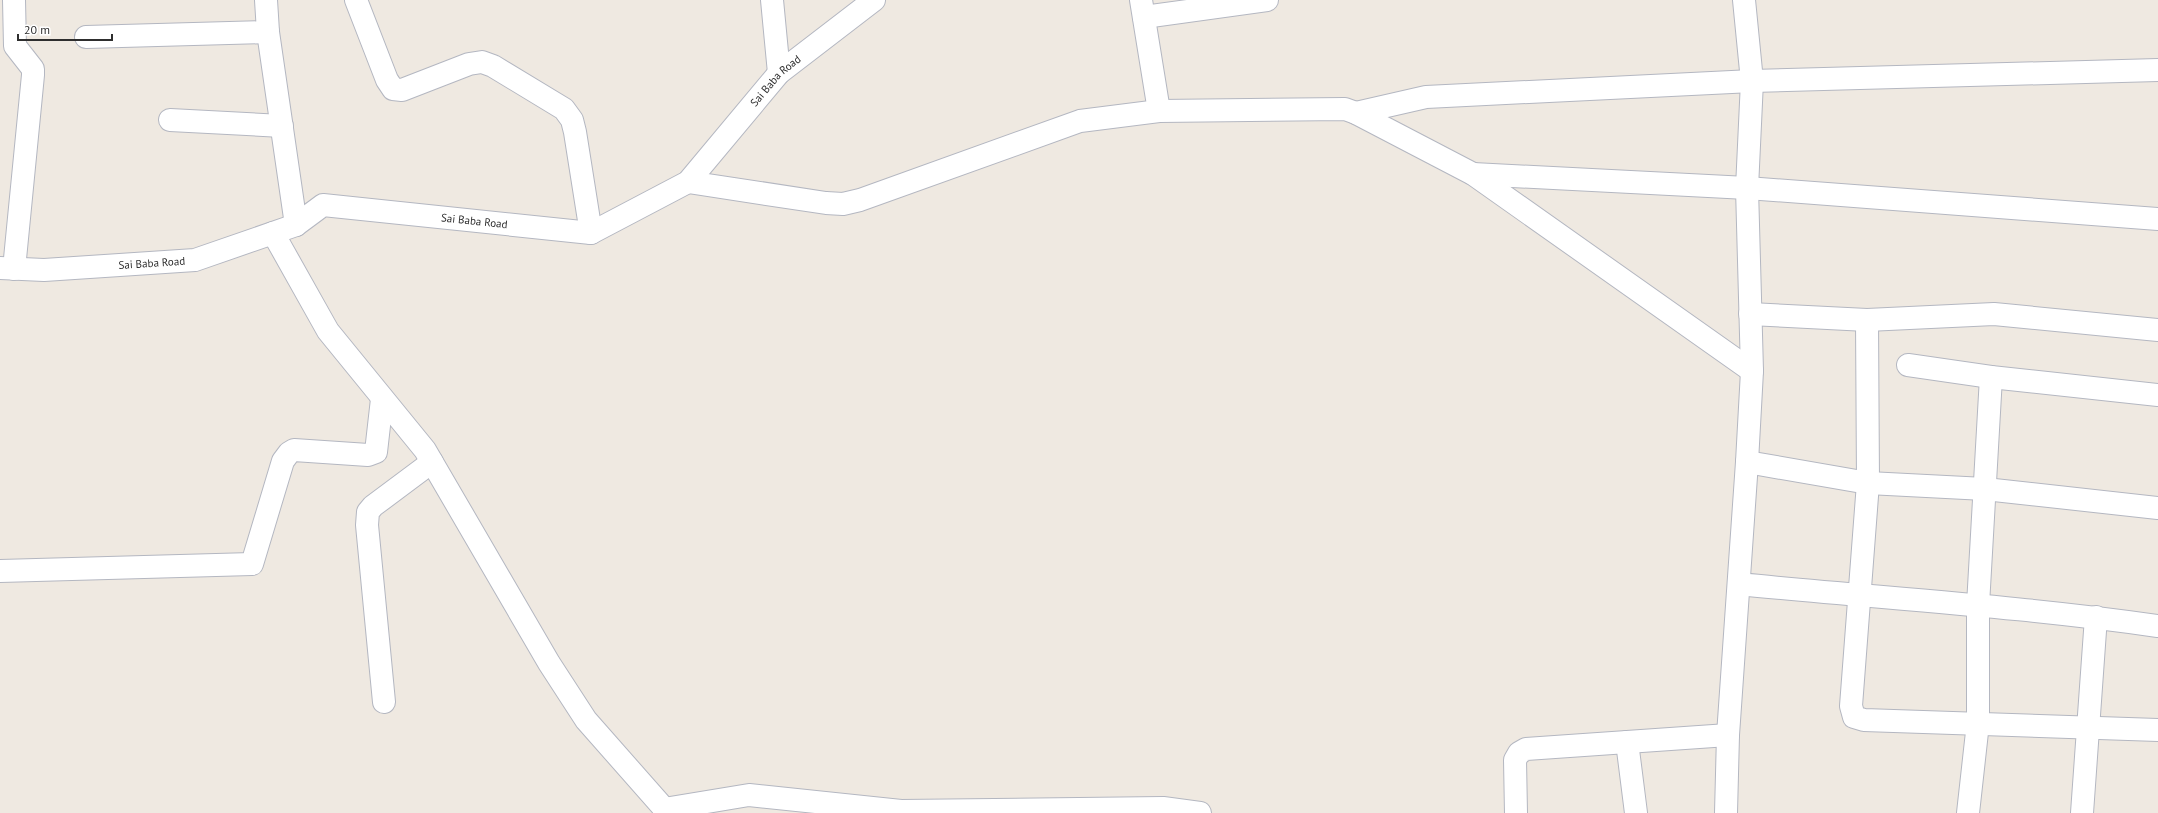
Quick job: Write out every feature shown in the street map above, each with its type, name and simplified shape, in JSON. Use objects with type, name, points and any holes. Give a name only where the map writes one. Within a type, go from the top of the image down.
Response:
[{"type":"street","points":[[7,268],[33,75],[33,68],[15,46],[14,0]]},
{"type":"street","points":[[266,0],[268,32],[296,225]]},
{"type":"street","points":[[356,0],[387,80],[393,89],[402,90],[469,64],[482,62],[493,66],[564,109],[572,120],[576,132],[591,232]]},
{"type":"street","points":[[772,0],[779,73]]},
{"type":"street","name":"Sai Baba Road","points":[[7,268],[44,270],[195,260],[296,225],[323,206],[591,232],[688,182],[779,73],[874,0]]},
{"type":"street","points":[[1159,111],[1143,8],[1267,0]]},
{"type":"street","points":[[1726,813],[1728,735],[1752,372],[1747,188],[1752,81],[1744,0]]},
{"type":"street","points":[[86,37],[268,32]]},
{"type":"street","points":[[1356,113],[1426,97],[1752,81],[2158,70]]},
{"type":"street","points":[[688,182],[826,203],[843,204],[860,200],[1069,124],[1159,111],[1345,109],[1356,113],[1473,174],[1752,372]]},
{"type":"street","points":[[170,120],[282,126]]},
{"type":"street","points":[[1473,174],[1747,188],[2158,219]]},
{"type":"street","points":[[273,233],[328,331],[425,450],[549,663],[586,720],[666,811],[749,795],[885,811],[1065,811],[1163,808],[1200,813]]},
{"type":"street","points":[[1750,314],[1867,320],[1994,314],[2158,330]]},
{"type":"street","points":[[1867,320],[1868,483],[1851,706],[1854,717],[1864,720],[2158,730]]},
{"type":"street","points":[[1908,365],[1991,377],[2158,395]]},
{"type":"street","points":[[1968,813],[1978,723],[1978,605],[1991,377]]},
{"type":"street","points":[[0,571],[252,564],[283,461],[289,453],[294,450],[368,455],[376,452],[382,399]]},
{"type":"street","points":[[384,702],[367,525],[368,512],[373,506],[432,462]]},
{"type":"street","points":[[1747,462],[1868,483],[1985,489],[2158,508]]},
{"type":"street","points":[[1738,584],[1860,596],[1978,605],[2096,617],[2158,626]]},
{"type":"street","points":[[2082,813],[2090,728],[2096,617]]},
{"type":"street","points":[[1516,813],[1515,760],[1519,753],[1526,749],[1728,735]]},
{"type":"street","points":[[1627,742],[1636,813]]}]
